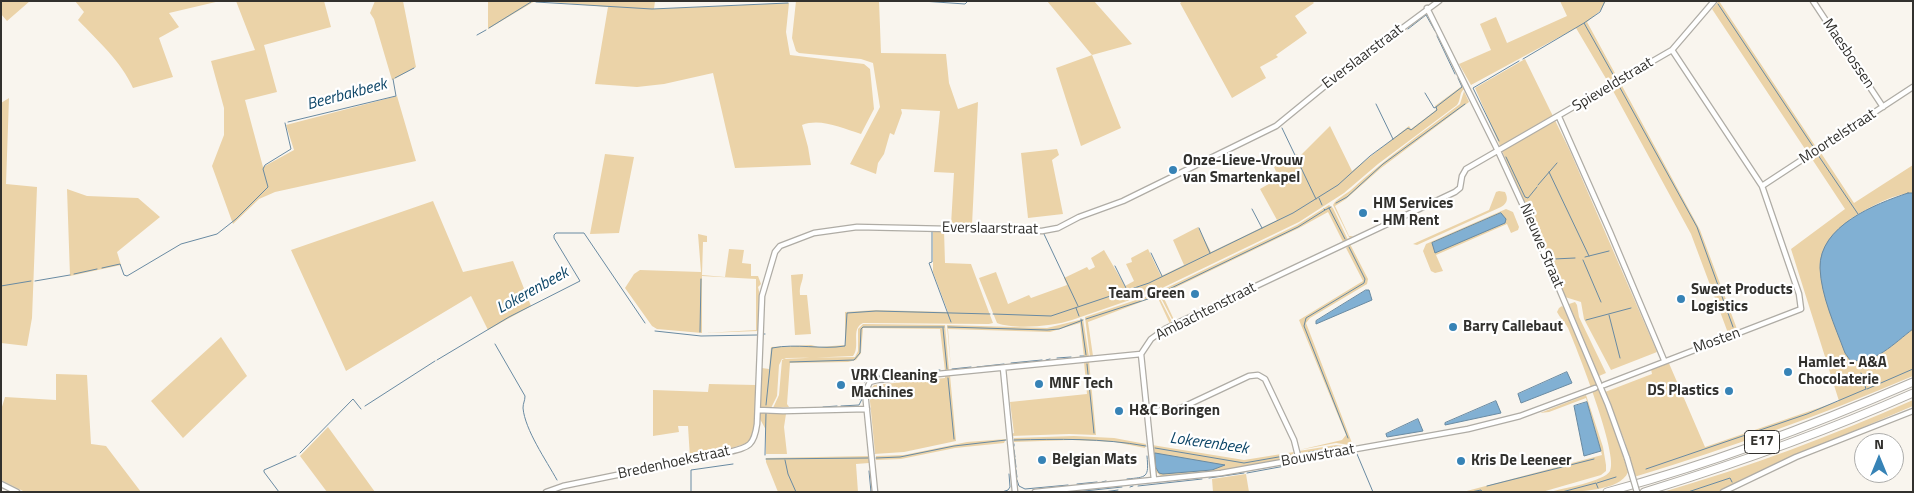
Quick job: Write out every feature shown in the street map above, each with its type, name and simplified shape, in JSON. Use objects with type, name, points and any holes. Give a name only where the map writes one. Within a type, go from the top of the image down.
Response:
[{"type":"highway","name":"E17","points":[[1607,492],[1749,447],[1865,403],[1913,382]]},
{"type":"highway","name":"E17","points":[[1644,492],[1760,454],[1913,393]]},
{"type":"street","name":"Everslaarstraat","points":[[745,448],[754,439],[758,410],[762,296],[774,252],[780,246],[814,232],[857,227],[1042,231],[1058,228],[1079,217],[1123,201],[1276,126],[1331,81],[1427,8],[1439,1]]},
{"type":"street","name":"Spieveldstraat","points":[[1498,151],[1672,50],[1714,1]]},
{"type":"street","name":"Maesbossen","points":[[1813,1],[1883,107]]},
{"type":"street","name":"Nieuwe Straat","points":[[1427,8],[1498,151],[1539,240],[1598,380],[1627,458],[1637,492]]},
{"type":"street","name":"Mosten","points":[[1664,360],[1801,309],[1799,294],[1762,186],[1672,50]]},
{"type":"street","name":"Moortelstraat","points":[[1762,186],[1913,87]]},
{"type":"street","points":[[1559,117],[1664,360],[1604,385]]},
{"type":"street","name":"Ambachtenstraat","points":[[867,409],[866,388],[873,381],[1141,354],[1151,338],[1165,329],[1455,192],[1460,188],[1462,176],[1466,169],[1498,151]]},
{"type":"street","points":[[1141,354],[1154,480]]},
{"type":"street","points":[[1003,368],[1015,492]]},
{"type":"street","points":[[1147,412],[1181,408],[1249,376],[1258,375],[1265,379],[1291,434],[1299,460]]},
{"type":"street","name":"Bouwstraat","points":[[1035,492],[1221,473],[1299,460],[1486,424],[1539,410],[1595,388]]},
{"type":"street","points":[[758,410],[867,409],[875,492]]},
{"type":"street","points":[[1723,492],[1796,457],[1913,411]]},
{"type":"street","name":"Bredenhoekstraat","points":[[546,492],[563,486],[745,448]]},
{"type":"street","points":[[1,484],[17,492]]},
{"type":"shaded area","points":[[1,1],[30,1],[7,21],[1,14]]},
{"type":"shaded area","points":[[75,1],[220,1],[169,13],[179,27],[159,38],[173,77],[133,88],[116,60],[78,20],[84,12]]},
{"type":"shaded area","points":[[236,1],[324,1],[331,27],[264,45],[277,92],[245,100],[263,167],[294,150],[286,125],[397,96],[416,161],[275,192],[259,199],[233,224],[212,166],[224,135],[224,108],[211,61],[255,50]]},
{"type":"shaded area","points":[[375,1],[403,1],[416,67],[392,80],[374,19],[370,13]]},
{"type":"shaded area","points":[[488,1],[535,1],[488,29]]},
{"type":"shaded area","points":[[538,1],[655,1],[654,9],[789,3],[786,32],[790,55],[864,64],[870,69],[874,109],[861,134],[824,123],[802,125],[811,165],[735,168],[713,73],[664,84],[637,87],[595,84],[608,7]]},
{"type":"shaded area","points":[[796,1],[879,1],[881,53],[946,54],[949,83],[958,109],[978,102],[972,225],[951,225],[954,173],[934,172],[940,111],[901,109],[902,113],[894,135],[890,133],[884,154],[878,163],[876,174],[850,164],[880,107],[873,63],[861,59],[799,53],[796,51],[792,38]]},
{"type":"shaded area","points":[[1047,1],[1094,1],[1132,44],[1092,55]]},
{"type":"shaded area","points":[[1183,1],[1312,1],[1314,3],[1295,16],[1307,33],[1276,55],[1278,57],[1260,67],[1266,78],[1232,98],[1180,3]]},
{"type":"shaded area","points":[[1560,1],[1606,1],[1601,10],[1587,22],[1617,77],[1608,82],[1576,28],[1471,85],[1459,64],[1491,50],[1480,24],[1496,17],[1507,43],[1567,16]]},
{"type":"shaded area","points":[[1719,1],[1816,147],[1807,152],[1712,9]]},
{"type":"shaded area","points":[[1092,55],[1121,128],[1081,146],[1056,68]]},
{"type":"shaded area","points":[[1525,59],[1570,151],[1657,352],[1611,370],[1584,319],[1581,302],[1565,297],[1475,88]]},
{"type":"shaded area","points":[[1621,84],[1700,230],[1737,329],[1728,333],[1691,234],[1612,89]]},
{"type":"shaded area","points":[[1462,86],[1464,89],[1461,92],[1457,105],[1378,164],[1344,193],[1299,222],[1156,291],[1072,320],[1035,326],[1014,326],[997,323],[979,278],[996,272],[1008,304],[1029,295],[1031,298],[1067,285],[1064,278],[1087,267],[1089,270],[1095,267],[1091,258],[1104,250],[1125,286],[1134,281],[1126,264],[1132,262],[1131,258],[1148,249],[1161,276],[1184,265],[1173,240],[1198,227],[1211,252],[1277,220],[1260,189],[1279,178],[1274,167],[1297,154],[1299,157],[1330,126],[1352,171],[1409,126],[1411,129],[1436,110],[1435,106]]},
{"type":"shaded area","points":[[1464,91],[1469,102],[1381,168],[1346,199],[1335,206],[1349,236],[1353,236],[1350,238],[1333,205],[1334,203],[1460,104]]},
{"type":"shaded area","points":[[9,98],[6,184],[37,187],[32,318],[27,346],[1,343],[1,103]]},
{"type":"shaded area","points":[[1057,149],[1059,155],[1052,160],[1063,214],[1028,218],[1021,153]]},
{"type":"shaded area","points":[[1821,153],[1854,203],[1913,165],[1913,193],[1888,199],[1850,219],[1824,293],[1845,353],[1850,359],[1868,359],[1876,356],[1913,329],[1913,376],[1775,430],[1634,477],[1625,442],[1605,392],[1652,374],[1651,369],[1668,361],[1705,447],[1839,401],[1791,249],[1845,209],[1812,159]]},
{"type":"shaded area","points":[[605,154],[634,157],[619,233],[590,234]]},
{"type":"shaded area","points":[[67,189],[87,196],[138,198],[160,217],[117,252],[121,265],[70,276]]},
{"type":"shaded area","points":[[1496,192],[1505,192],[1507,198],[1505,204],[1501,207],[1417,245],[1413,244],[1489,210]]},
{"type":"shaded area","points":[[433,201],[463,272],[513,261],[531,306],[488,330],[471,296],[346,371],[291,250]]},
{"type":"shaded area","points":[[1329,205],[1333,208],[1348,240],[1343,242],[1328,212],[1299,228],[1162,294],[1175,322],[1173,321],[1160,296],[1162,290],[1297,225]]},
{"type":"shaded area","points":[[1506,209],[1513,212],[1519,227],[1518,230],[1511,233],[1507,224],[1436,255],[1443,271],[1435,273],[1431,271],[1423,251],[1426,244]]},
{"type":"shaded area","points":[[933,230],[944,230],[945,263],[971,264],[993,323],[863,323],[857,329],[856,347],[853,356],[782,359],[779,365],[777,396],[771,408],[767,408],[767,414],[786,414],[784,427],[787,454],[766,454],[766,430],[760,419],[762,368],[769,369],[771,347],[845,345],[845,312],[876,310],[948,312],[933,272]]},
{"type":"shaded area","points":[[698,234],[707,236],[707,242],[703,242],[702,275],[725,277],[729,249],[744,250],[742,263],[751,264],[751,276],[758,276],[761,284],[758,287],[760,295],[758,331],[705,333],[756,330],[756,279],[702,276],[702,333],[657,329],[652,326],[625,288],[634,274],[640,270],[701,272]]},
{"type":"shaded area","points":[[1350,244],[1368,279],[1367,284],[1310,318],[1306,323],[1352,443],[1350,445],[1336,443],[1299,450],[1342,440],[1346,435],[1299,320],[1363,281],[1346,248]]},
{"type":"shaded area","points":[[803,274],[800,295],[807,295],[811,334],[795,335],[791,275]]},
{"type":"shaded area","points":[[1157,293],[1171,320],[1170,324],[1157,296],[1088,322],[1093,356],[1090,357],[1085,317]]},
{"type":"shaded area","points":[[1575,302],[1579,317],[1606,373],[1599,376],[1569,304]]},
{"type":"shaded area","points":[[1562,306],[1566,310],[1614,426],[1628,472],[1623,479],[1604,488],[1549,492],[1582,484],[1606,475],[1610,471],[1611,461],[1603,424],[1588,378],[1568,328],[1557,312]]},
{"type":"shaded area","points":[[1083,319],[1089,357],[1084,357],[1080,323],[1050,332],[948,329],[951,370],[947,325],[1047,328]]},
{"type":"shaded area","points":[[863,324],[945,325],[949,370],[945,371],[940,329],[863,328],[861,353],[856,360],[848,362],[790,363],[787,404],[789,407],[773,408],[779,395],[782,360],[786,358],[855,357],[858,351],[858,329]]},
{"type":"shaded area","points":[[221,337],[247,376],[183,438],[151,401]]},
{"type":"shaded area","points":[[1089,361],[1096,435],[1011,436],[1014,433],[1010,402],[1087,394],[1084,362]]},
{"type":"shaded area","points":[[56,374],[87,375],[91,444],[106,446],[141,492],[25,492],[1,480],[1,410],[5,397],[56,400]]},
{"type":"shaded area","points":[[950,375],[956,441],[904,452],[874,454],[869,391],[874,385],[945,378],[945,376]]},
{"type":"shaded area","points":[[709,384],[756,385],[755,427],[750,442],[690,458],[688,426],[678,426],[679,432],[653,436],[653,390],[708,392]]},
{"type":"shaded area","points":[[1586,395],[1603,447],[1606,471],[1601,475],[1542,492],[1463,492],[1602,455],[1586,398],[1549,412],[1540,413]]},
{"type":"shaded area","points":[[1913,400],[1913,406],[1793,457],[1720,492],[1663,492],[1790,450]]},
{"type":"shaded area","points":[[328,427],[375,492],[327,492],[300,456]]},
{"type":"shaded area","points":[[1074,436],[1114,438],[1146,444],[1145,448],[1115,442],[1072,440],[1014,442],[1014,438]]},
{"type":"shaded area","points":[[1006,439],[1004,443],[955,448],[901,459],[876,460],[876,456],[904,455],[967,442]]},
{"type":"shaded area","points":[[1152,445],[1244,460],[1294,452],[1290,459],[1224,470],[1162,477],[1155,471]]},
{"type":"shaded area","points":[[1336,445],[1353,447],[1308,456],[1299,451]]},
{"type":"shaded area","points":[[869,456],[869,463],[856,464],[858,492],[778,492],[766,462],[766,458]]},
{"type":"shaded area","points":[[1246,474],[1249,492],[1213,492],[1212,479]]},
{"type":"water","points":[[1913,193],[1913,329],[1876,356],[1859,361],[1850,360],[1845,353],[1833,322],[1823,289],[1820,268],[1822,253],[1829,240],[1851,219],[1880,203]]},
{"type":"water","points":[[1501,213],[1506,219],[1505,223],[1435,253],[1432,243]]},
{"type":"water","points":[[1366,290],[1369,290],[1372,300],[1316,324],[1316,321]]},
{"type":"water","points":[[1567,372],[1572,383],[1521,403],[1518,394]]},
{"type":"water","points":[[1496,401],[1501,413],[1445,425],[1445,423]]},
{"type":"water","points":[[1587,402],[1601,451],[1584,456],[1574,406]]},
{"type":"water","points":[[1418,419],[1423,431],[1387,437],[1386,434]]},
{"type":"water","points":[[1155,453],[1225,465],[1212,470],[1163,474],[1159,473],[1156,468]]},
{"type":"waterway","name":"Beerbakbeek","points":[[922,1],[965,4],[968,1]]},
{"type":"waterway","points":[[1605,1],[1600,12],[1584,23],[1615,78]]},
{"type":"waterway","name":"Beerbakbeek","points":[[489,28],[531,2]]},
{"type":"waterway","name":"Beerbakbeek","points":[[536,2],[652,9],[788,3]]},
{"type":"waterway","points":[[1718,4],[1814,148]]},
{"type":"waterway","points":[[1408,29],[1426,15],[1435,31]]},
{"type":"waterway","points":[[1523,59],[1584,23]]},
{"type":"waterway","name":"Beerbakbeek","points":[[477,35],[486,30]]},
{"type":"waterway","points":[[1437,36],[1455,74]]},
{"type":"waterway","points":[[1499,141],[1473,88],[1519,61]]},
{"type":"waterway","name":"Beerbakbeek","points":[[395,78],[414,68]]},
{"type":"waterway","points":[[993,314],[1051,316],[1149,283],[1293,213],[1338,185],[1370,156],[1408,128],[1411,130],[1437,110],[1436,107],[1462,87],[1458,78]]},
{"type":"waterway","name":"Beerbakbeek","points":[[288,122],[396,96],[393,79]]},
{"type":"waterway","points":[[1619,86],[1697,227],[1733,327]]},
{"type":"waterway","points":[[1425,93],[1434,108],[1436,107]]},
{"type":"waterway","points":[[1376,104],[1393,139]]},
{"type":"waterway","points":[[1336,203],[1347,197],[1383,164],[1465,104]]},
{"type":"waterway","name":"Beerbakbeek","points":[[102,268],[120,264],[124,275],[127,276],[181,244],[217,234],[236,219],[268,187],[263,169],[265,165],[291,149],[285,123]]},
{"type":"waterway","points":[[1282,128],[1316,199]]},
{"type":"waterway","points":[[1818,155],[1858,214]]},
{"type":"waterway","points":[[1506,157],[1525,197],[1528,198],[1537,187]]},
{"type":"waterway","points":[[1538,185],[1557,163]]},
{"type":"waterway","points":[[1549,172],[1589,256]]},
{"type":"waterway","points":[[1319,198],[1322,205]]},
{"type":"waterway","points":[[1325,210],[1331,207]]},
{"type":"waterway","points":[[1329,208],[1345,239]]},
{"type":"waterway","points":[[1252,209],[1262,228]]},
{"type":"waterway","points":[[1163,292],[1298,227],[1324,209]]},
{"type":"waterway","points":[[1199,228],[1210,253]]},
{"type":"waterway","points":[[932,230],[932,262],[929,263],[951,322]]},
{"type":"waterway","name":"Lokerenbeek","points":[[437,360],[509,317],[580,281],[554,238],[556,233],[584,233],[645,323]]},
{"type":"waterway","points":[[1044,234],[1078,306]]},
{"type":"waterway","points":[[1348,438],[1304,326],[1306,318],[1364,283],[1365,279],[1349,247]]},
{"type":"waterway","points":[[1585,257],[1609,251]]},
{"type":"waterway","points":[[1151,253],[1162,276]]},
{"type":"waterway","points":[[1554,259],[1575,258]]},
{"type":"waterway","points":[[1583,260],[1601,302]]},
{"type":"waterway","points":[[1115,266],[1127,290]]},
{"type":"waterway","name":"Beerbakbeek","points":[[74,274],[97,269]]},
{"type":"waterway","name":"Beerbakbeek","points":[[35,281],[70,275]]},
{"type":"waterway","points":[[700,332],[701,279]]},
{"type":"waterway","name":"Beerbakbeek","points":[[1,286],[31,281]]},
{"type":"waterway","points":[[1086,319],[1154,297]]},
{"type":"waterway","points":[[1076,308],[1079,316]]},
{"type":"waterway","points":[[1586,320],[1631,308]]},
{"type":"waterway","points":[[766,405],[772,348],[845,346],[847,313],[876,311],[990,314]]},
{"type":"waterway","points":[[1609,315],[1620,358]]},
{"type":"waterway","points":[[1081,319],[1086,355]]},
{"type":"waterway","points":[[948,327],[1047,330],[1059,329],[1083,320]]},
{"type":"waterway","points":[[790,362],[854,360],[860,353],[861,329],[863,327],[944,327]]},
{"type":"waterway","points":[[943,328],[947,369]]},
{"type":"waterway","name":"Lokerenbeek","points":[[655,331],[701,336],[757,335]]},
{"type":"waterway","points":[[495,344],[525,396],[523,408],[528,426],[557,480]]},
{"type":"waterway","points":[[1057,358],[1071,357]]},
{"type":"waterway","points":[[1046,360],[1050,359]]},
{"type":"waterway","points":[[1011,363],[1042,360]]},
{"type":"waterway","name":"Lokerenbeek","points":[[365,406],[435,361]]},
{"type":"waterway","points":[[1860,361],[1860,367]]},
{"type":"waterway","points":[[977,367],[1004,364]]},
{"type":"waterway","points":[[1087,364],[1094,433]]},
{"type":"waterway","points":[[952,369],[971,367]]},
{"type":"waterway","points":[[1867,389],[1913,369]]},
{"type":"waterway","points":[[924,372],[934,371]]},
{"type":"waterway","points":[[910,373],[918,372]]},
{"type":"waterway","points":[[1646,469],[1807,414],[1866,389],[1861,373]]},
{"type":"waterway","points":[[893,375],[905,374]]},
{"type":"waterway","points":[[865,382],[869,378],[880,376]]},
{"type":"waterway","points":[[948,378],[954,439]]},
{"type":"waterway","points":[[860,399],[861,388]]},
{"type":"waterway","points":[[841,406],[859,405],[862,399],[861,388]]},
{"type":"waterway","name":"Lokerenbeek","points":[[300,453],[353,399],[361,409]]},
{"type":"waterway","points":[[823,407],[837,406]]},
{"type":"waterway","points":[[765,455],[766,413]]},
{"type":"waterway","name":"Lokerenbeek","points":[[876,458],[900,457],[954,446],[1006,440]]},
{"type":"waterway","name":"Lokerenbeek","points":[[1014,440],[1096,440],[1146,446]]},
{"type":"waterway","name":"Lokerenbeek","points":[[1305,453],[1337,447]]},
{"type":"waterway","name":"Lokerenbeek","points":[[1155,448],[1244,463],[1290,455]]},
{"type":"waterway","points":[[1014,450],[1015,457]]},
{"type":"waterway","name":"Lokerenbeek","points":[[1357,454],[1373,492]]},
{"type":"waterway","name":"Lokerenbeek","points":[[279,492],[264,470],[296,456]]},
{"type":"waterway","points":[[1127,479],[1139,478],[1145,475],[1148,469],[1147,456]]},
{"type":"waterway","points":[[1330,458],[1344,456]]},
{"type":"waterway","name":"Lokerenbeek","points":[[766,459],[868,458]]},
{"type":"waterway","points":[[1015,459],[1016,467]]},
{"type":"waterway","points":[[1247,473],[1323,459]]},
{"type":"waterway","points":[[1487,486],[1594,459]]},
{"type":"waterway","points":[[785,460],[788,474],[796,492]]},
{"type":"waterway","name":"Lokerenbeek","points":[[691,492],[691,470],[733,464]]},
{"type":"waterway","points":[[1016,470],[1017,477]]},
{"type":"waterway","points":[[869,471],[871,492]]},
{"type":"waterway","points":[[1209,478],[1244,473]]},
{"type":"waterway","points":[[1002,492],[1010,487],[1009,474]]},
{"type":"waterway","points":[[1597,483],[1616,477]]},
{"type":"waterway","name":"Lokerenbeek","points":[[1688,492],[1730,478],[1732,482]]},
{"type":"waterway","points":[[1138,486],[1202,479]]},
{"type":"waterway","points":[[1017,480],[1019,486],[1025,489],[1068,485]]},
{"type":"waterway","points":[[1102,482],[1106,481]]},
{"type":"waterway","points":[[1077,484],[1097,482]]},
{"type":"waterway","name":"Lokerenbeek","points":[[1562,492],[1596,483],[1598,488]]},
{"type":"waterway","points":[[1075,492],[1122,487]]},
{"type":"waterway","points":[[1104,492],[1118,490]]},
{"type":"waterway","name":"Lokerenbeek","points":[[1471,492],[1481,490],[1482,492]]},
{"type":"place","name":"Onze-Lieve-Vrouw van Smartenkapel","points":[[1173,170]]},
{"type":"place","name":"HM Services - HM Rent","points":[[1363,213]]},
{"type":"place","name":"Team Green","points":[[1195,294]]},
{"type":"place","name":"Sweet Products Logistics","points":[[1681,299]]},
{"type":"place","name":"Barry Callebaut","points":[[1453,327]]},
{"type":"place","name":"Hamlet - A&A Chocolaterie","points":[[1788,372]]},
{"type":"place","name":"MNF Tech","points":[[1039,384]]},
{"type":"place","name":"VRK Cleaning Machines","points":[[841,385]]},
{"type":"place","name":"DS Plastics","points":[[1729,391]]},
{"type":"place","name":"H&C Boringen","points":[[1119,411]]},
{"type":"place","name":"Belgian Mats","points":[[1042,460]]},
{"type":"place","name":"Kris De Leeneer","points":[[1461,461]]}]
